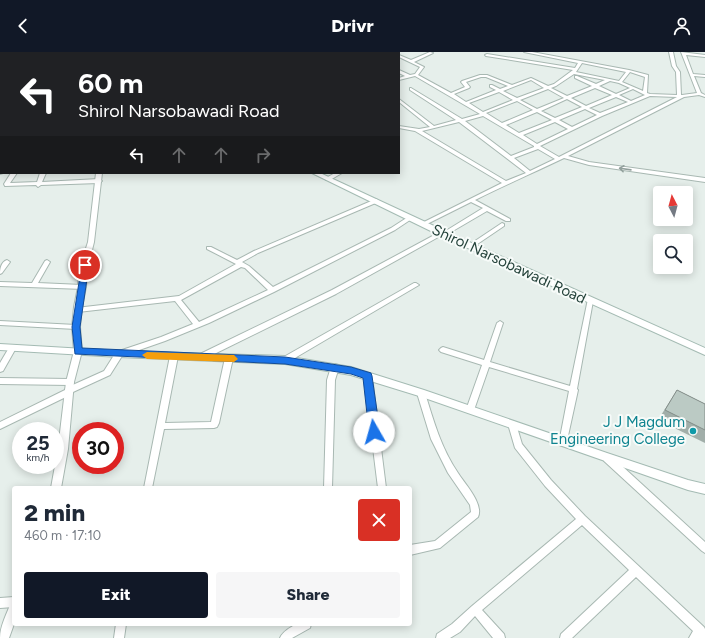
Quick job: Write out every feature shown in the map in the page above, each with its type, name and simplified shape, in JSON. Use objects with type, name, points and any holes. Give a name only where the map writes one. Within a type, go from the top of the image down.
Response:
[{"type":"main road","name":"Shirol Narsobawadi Road","points":[[317,174],[443,234],[705,352]]},
{"type":"main road","points":[[0,347],[201,358],[285,360],[335,367],[421,393],[607,458],[688,485],[705,489]]},
{"type":"street","points":[[491,52],[487,55],[518,60],[620,82],[647,94],[681,96],[699,94],[705,96]]},
{"type":"street","points":[[518,60],[523,52]]},
{"type":"street","points":[[526,52],[604,66],[647,76],[647,94]]},
{"type":"street","points":[[671,52],[674,66],[678,72],[681,96]]},
{"type":"street","points":[[412,61],[431,53]]},
{"type":"street","points":[[699,94],[684,53],[705,56]]},
{"type":"street","points":[[400,56],[422,67],[416,75]]},
{"type":"street","points":[[400,127],[415,129],[434,128],[483,113],[548,88],[573,72],[581,62]]},
{"type":"street","points":[[595,77],[604,66]]},
{"type":"street","points":[[620,82],[629,71]]},
{"type":"street","points":[[400,72],[409,76]]},
{"type":"street","points":[[573,72],[596,86],[631,102]]},
{"type":"street","points":[[400,79],[416,75],[451,94],[559,159]]},
{"type":"street","points":[[691,75],[705,76]]},
{"type":"street","points":[[451,94],[468,87],[462,82],[483,76],[487,76],[512,86]]},
{"type":"street","points":[[466,103],[531,79],[600,115]]},
{"type":"street","points":[[502,125],[610,80]]},
{"type":"street","points":[[491,86],[572,130]]},
{"type":"street","points":[[519,135],[633,88]]},
{"type":"street","points":[[411,89],[460,121],[530,173]]},
{"type":"street","points":[[510,158],[647,94]]},
{"type":"street","points":[[423,224],[559,159],[681,96]]},
{"type":"street","points":[[400,101],[434,128]]},
{"type":"street","points":[[415,129],[495,177],[508,183]]},
{"type":"street","points":[[564,156],[589,163],[647,172],[649,170],[655,170],[705,179]]},
{"type":"street","points":[[13,174],[7,186],[38,185],[99,177],[91,242],[83,270],[76,327],[78,351],[69,388],[63,449],[56,486]]},
{"type":"street","points":[[38,185],[43,174]]},
{"type":"street","points":[[328,179],[337,174]]},
{"type":"street","points":[[472,200],[508,220]]},
{"type":"street","points":[[78,310],[178,299],[189,294],[256,252],[376,201]]},
{"type":"street","points":[[201,358],[334,292],[443,234],[488,208]]},
{"type":"street","points":[[0,426],[69,388],[108,373],[119,354],[198,325],[272,290],[393,229],[410,218]]},
{"type":"street","points":[[471,246],[502,225]]},
{"type":"street","points":[[209,248],[247,267],[272,290]]},
{"type":"street","points":[[0,272],[7,262]]},
{"type":"street","points":[[34,285],[47,262]]},
{"type":"street","points":[[0,284],[82,287]]},
{"type":"street","points":[[285,360],[416,285]]},
{"type":"street","points":[[178,299],[198,325]]},
{"type":"street","points":[[563,443],[590,301]]},
{"type":"street","points":[[0,323],[76,327]]},
{"type":"street","points":[[470,410],[500,323]]},
{"type":"street","points":[[0,369],[12,348]]},
{"type":"street","points":[[443,350],[574,390]]},
{"type":"street","points":[[148,486],[174,356]]},
{"type":"street","points":[[160,426],[214,425],[229,358]]},
{"type":"street","points":[[328,486],[331,380],[335,367]]},
{"type":"street","points":[[368,376],[382,486]]},
{"type":"street","points":[[0,381],[69,388]]},
{"type":"street","points":[[412,550],[437,545],[475,514],[473,503],[452,470],[435,439],[421,393]]},
{"type":"street","points":[[512,424],[518,446],[548,483],[582,519],[636,570],[700,635]]},
{"type":"street","points":[[607,458],[705,548]]},
{"type":"street","points":[[441,638],[456,628],[475,609],[582,519]]},
{"type":"street","points":[[565,638],[636,570]]},
{"type":"street","points":[[0,603],[12,602]]},
{"type":"street","points":[[475,609],[500,638]]},
{"type":"street","points":[[3,638],[6,626],[12,613]]},
{"type":"street","points":[[119,638],[122,626]]},
{"type":"street","points":[[285,638],[303,626]]},
{"type":"building","points":[[677,390],[705,404],[705,430],[665,410]]},
{"type":"slow traffic","points":[[147,355],[234,359]]},
{"type":"place","name":"J J Magdum Engineering College","points":[[693,431]]},
{"type":"route","points":[[85,265],[83,270],[76,327],[78,351],[119,354],[285,360],[351,370],[368,376],[374,432]]}]
